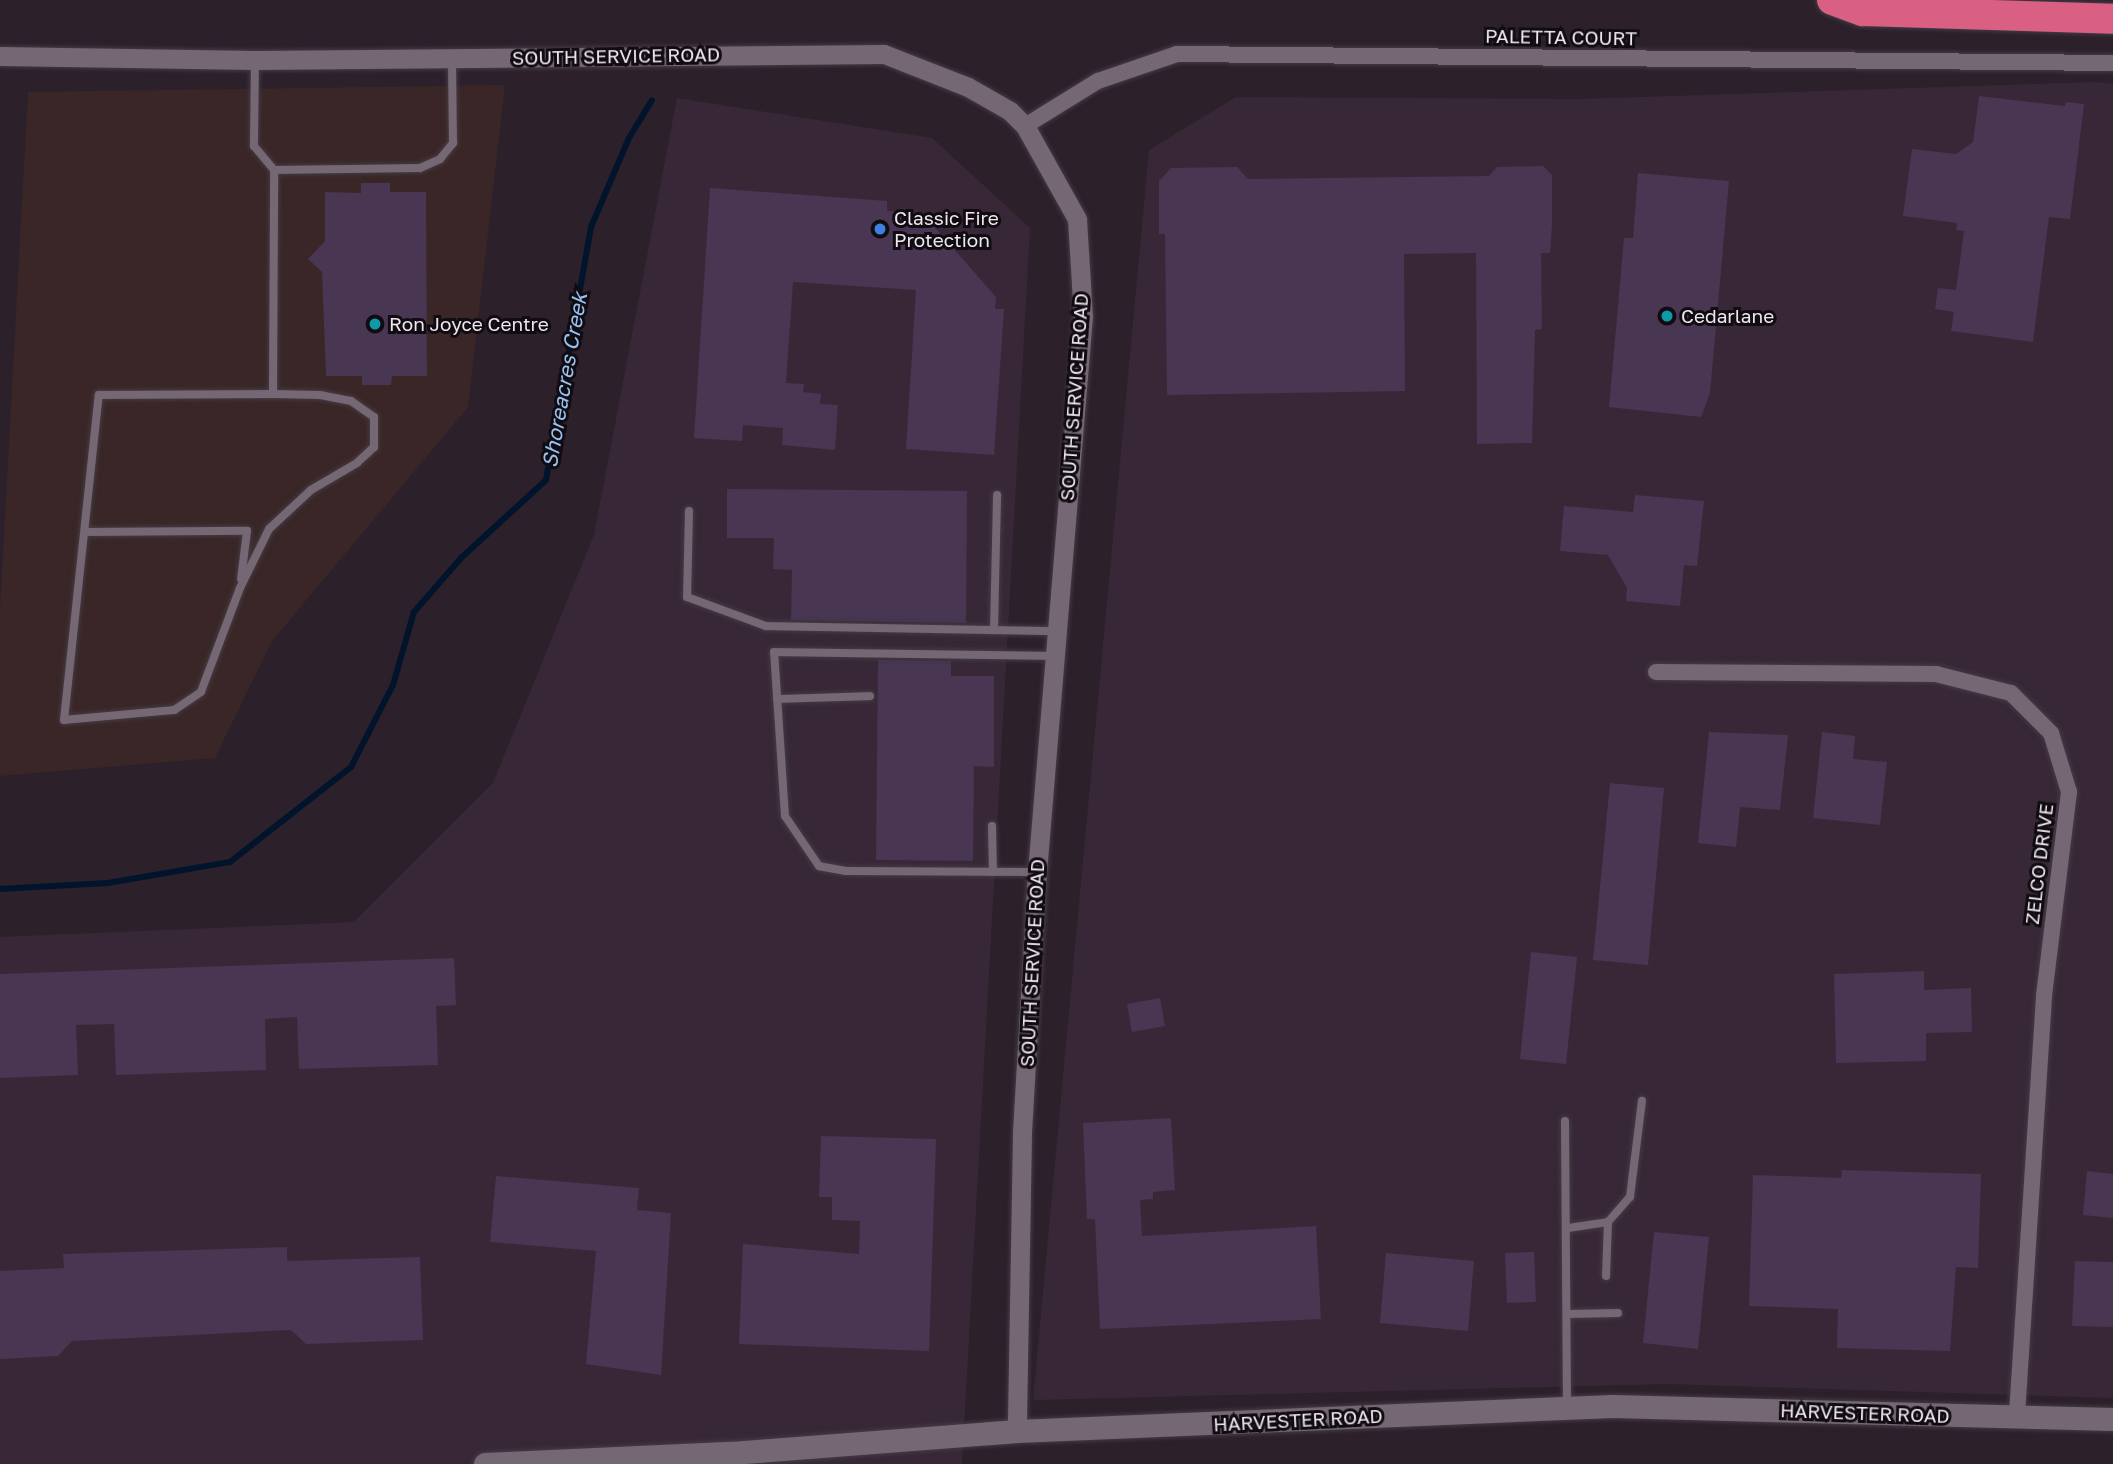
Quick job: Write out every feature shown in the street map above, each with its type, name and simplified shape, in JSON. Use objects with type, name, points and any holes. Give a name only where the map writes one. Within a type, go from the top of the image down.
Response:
[{"type":"highway","points":[[1832,0],[1863,11],[2113,19]]},
{"type":"main road","name":"HARVESTER ROAD","points":[[485,1464],[731,1453],[1017,1431],[1567,1408],[2113,1419]]},
{"type":"street","name":"SOUTH SERVICE ROAD","points":[[0,56],[255,60],[884,54],[968,87],[1010,111],[1025,126],[1077,219],[1083,316],[1037,872],[1022,1135],[1017,1431]]},
{"type":"street","name":"PALETTA COURT","points":[[1025,126],[1098,81],[1177,54],[2113,63]]},
{"type":"street","name":"ZELCO DRIVE","points":[[1656,673],[1936,674],[2011,693],[2051,733],[2069,792],[2044,997],[2017,1417]]},
{"type":"lane","points":[[274,170],[420,169],[440,159],[453,143],[452,58]]},
{"type":"lane","points":[[255,60],[254,146],[274,170],[273,394]]},
{"type":"lane","points":[[273,394],[320,394],[351,401],[374,417],[374,447],[357,463],[311,489],[269,528],[240,588],[201,692],[174,710],[64,720],[99,395],[273,394]]},
{"type":"lane","points":[[994,630],[998,495]]},
{"type":"lane","points":[[689,510],[687,597],[766,626],[1057,631]]},
{"type":"lane","points":[[85,533],[247,531],[240,588]]},
{"type":"lane","points":[[1037,872],[876,871],[819,866],[785,816],[774,652],[1055,656]]},
{"type":"lane","points":[[777,699],[870,696]]},
{"type":"lane","points":[[992,826],[993,872]]},
{"type":"lane","points":[[1606,1276],[1608,1222],[1630,1197],[1642,1101]]},
{"type":"lane","points":[[1565,1121],[1568,1228],[1567,1408]]},
{"type":"lane","points":[[1568,1228],[1608,1222]]},
{"type":"lane","points":[[1567,1314],[1618,1313]]},
{"type":"shaded area","points":[[2096,82],[2113,84],[2113,1398],[1667,1384],[1033,1400],[1149,150],[1236,97],[1580,99]]},
{"type":"shaded area","points":[[505,85],[468,407],[272,641],[215,758],[0,776],[0,610],[28,92]]},
{"type":"shaded area","points":[[677,98],[932,138],[1030,228],[962,1464],[0,1464],[0,937],[354,922],[493,783],[594,535]]},
{"type":"building","points":[[1979,96],[2065,106],[2066,102],[2084,104],[2070,219],[2049,217],[2033,342],[1951,331],[1954,312],[1935,309],[1938,288],[1956,290],[1964,231],[1956,230],[1957,223],[1903,216],[1912,149],[1956,154],[1973,142]]},
{"type":"building","points":[[1543,166],[1552,175],[1552,225],[1550,253],[1541,253],[1542,329],[1535,330],[1532,443],[1477,444],[1476,253],[1404,254],[1405,391],[1167,395],[1165,234],[1159,234],[1159,181],[1171,168],[1237,167],[1248,179],[1489,176],[1497,167]]},
{"type":"building","name":"Cedarlane","points":[[1638,173],[1729,181],[1710,393],[1701,417],[1609,407],[1624,238],[1633,238]]},
{"type":"building","name":"Ron Joyce Centre","points":[[361,183],[390,183],[390,192],[426,192],[427,376],[392,376],[391,385],[362,385],[362,376],[326,376],[322,272],[308,259],[325,241],[325,192],[361,193]]},
{"type":"building","points":[[710,188],[887,201],[887,211],[921,213],[920,222],[931,223],[996,297],[995,309],[1004,309],[994,455],[906,449],[916,290],[793,282],[786,383],[804,384],[803,392],[821,394],[820,404],[838,405],[835,450],[782,445],[783,428],[743,425],[742,441],[694,438]]},
{"type":"building","points":[[727,489],[967,491],[966,623],[791,620],[792,570],[773,569],[774,538],[727,538]]},
{"type":"building","points":[[1635,495],[1704,501],[1697,566],[1684,565],[1680,606],[1626,601],[1627,588],[1608,555],[1560,551],[1564,506],[1633,512]]},
{"type":"building","points":[[878,660],[951,661],[951,676],[994,676],[994,767],[974,766],[973,861],[876,860]]},
{"type":"building","points":[[1709,732],[1788,735],[1780,810],[1740,807],[1736,847],[1698,843]]},
{"type":"building","points":[[1822,732],[1855,736],[1853,759],[1887,762],[1880,825],[1813,818]]},
{"type":"building","points":[[1610,783],[1664,788],[1648,965],[1593,960]]},
{"type":"building","points":[[1531,952],[1577,957],[1566,1064],[1520,1059]]},
{"type":"building","points":[[454,958],[456,1005],[436,1006],[438,1065],[299,1069],[297,1017],[265,1019],[266,1070],[116,1075],[114,1024],[76,1025],[78,1075],[0,1078],[0,974]]},
{"type":"building","points":[[1924,971],[1924,990],[1971,988],[1972,1032],[1926,1033],[1926,1061],[1836,1063],[1834,974]]},
{"type":"building","points":[[1160,998],[1165,1026],[1132,1032],[1127,1004]]},
{"type":"building","points":[[1171,1118],[1175,1190],[1153,1192],[1153,1199],[1140,1200],[1142,1236],[1316,1226],[1321,1319],[1100,1329],[1095,1219],[1087,1219],[1083,1123]]},
{"type":"building","points":[[821,1136],[936,1139],[929,1351],[739,1344],[743,1244],[859,1254],[860,1221],[832,1220],[832,1197],[819,1197]]},
{"type":"building","points":[[1842,1170],[1981,1174],[1978,1268],[1956,1267],[1950,1351],[1837,1348],[1838,1309],[1749,1306],[1753,1175],[1841,1178]]},
{"type":"building","points":[[2087,1171],[2113,1174],[2113,1218],[2083,1215]]},
{"type":"building","points":[[496,1176],[639,1188],[637,1210],[671,1213],[661,1375],[586,1364],[596,1251],[490,1242]]},
{"type":"building","points":[[1654,1232],[1709,1237],[1698,1349],[1643,1343]]},
{"type":"building","points":[[287,1247],[287,1261],[420,1257],[423,1340],[306,1344],[291,1330],[72,1341],[58,1356],[0,1359],[0,1271],[64,1268],[63,1254]]},
{"type":"building","points":[[1534,1252],[1536,1302],[1507,1303],[1505,1253]]},
{"type":"building","points":[[1386,1253],[1474,1261],[1468,1331],[1380,1323]]},
{"type":"building","points":[[2075,1261],[2113,1262],[2113,1327],[2072,1326]]},
{"type":"waterway","name":"Shoreacres Creek","points":[[0,889],[108,883],[230,862],[351,767],[393,685],[414,612],[461,558],[546,480],[591,227],[629,138],[652,100]]},
{"type":"place","name":"Classic Fire Protection","points":[[880,229]]},
{"type":"place","name":"Cedarlane","points":[[1667,316]]},
{"type":"place","name":"Ron Joyce Centre","points":[[375,324]]}]
